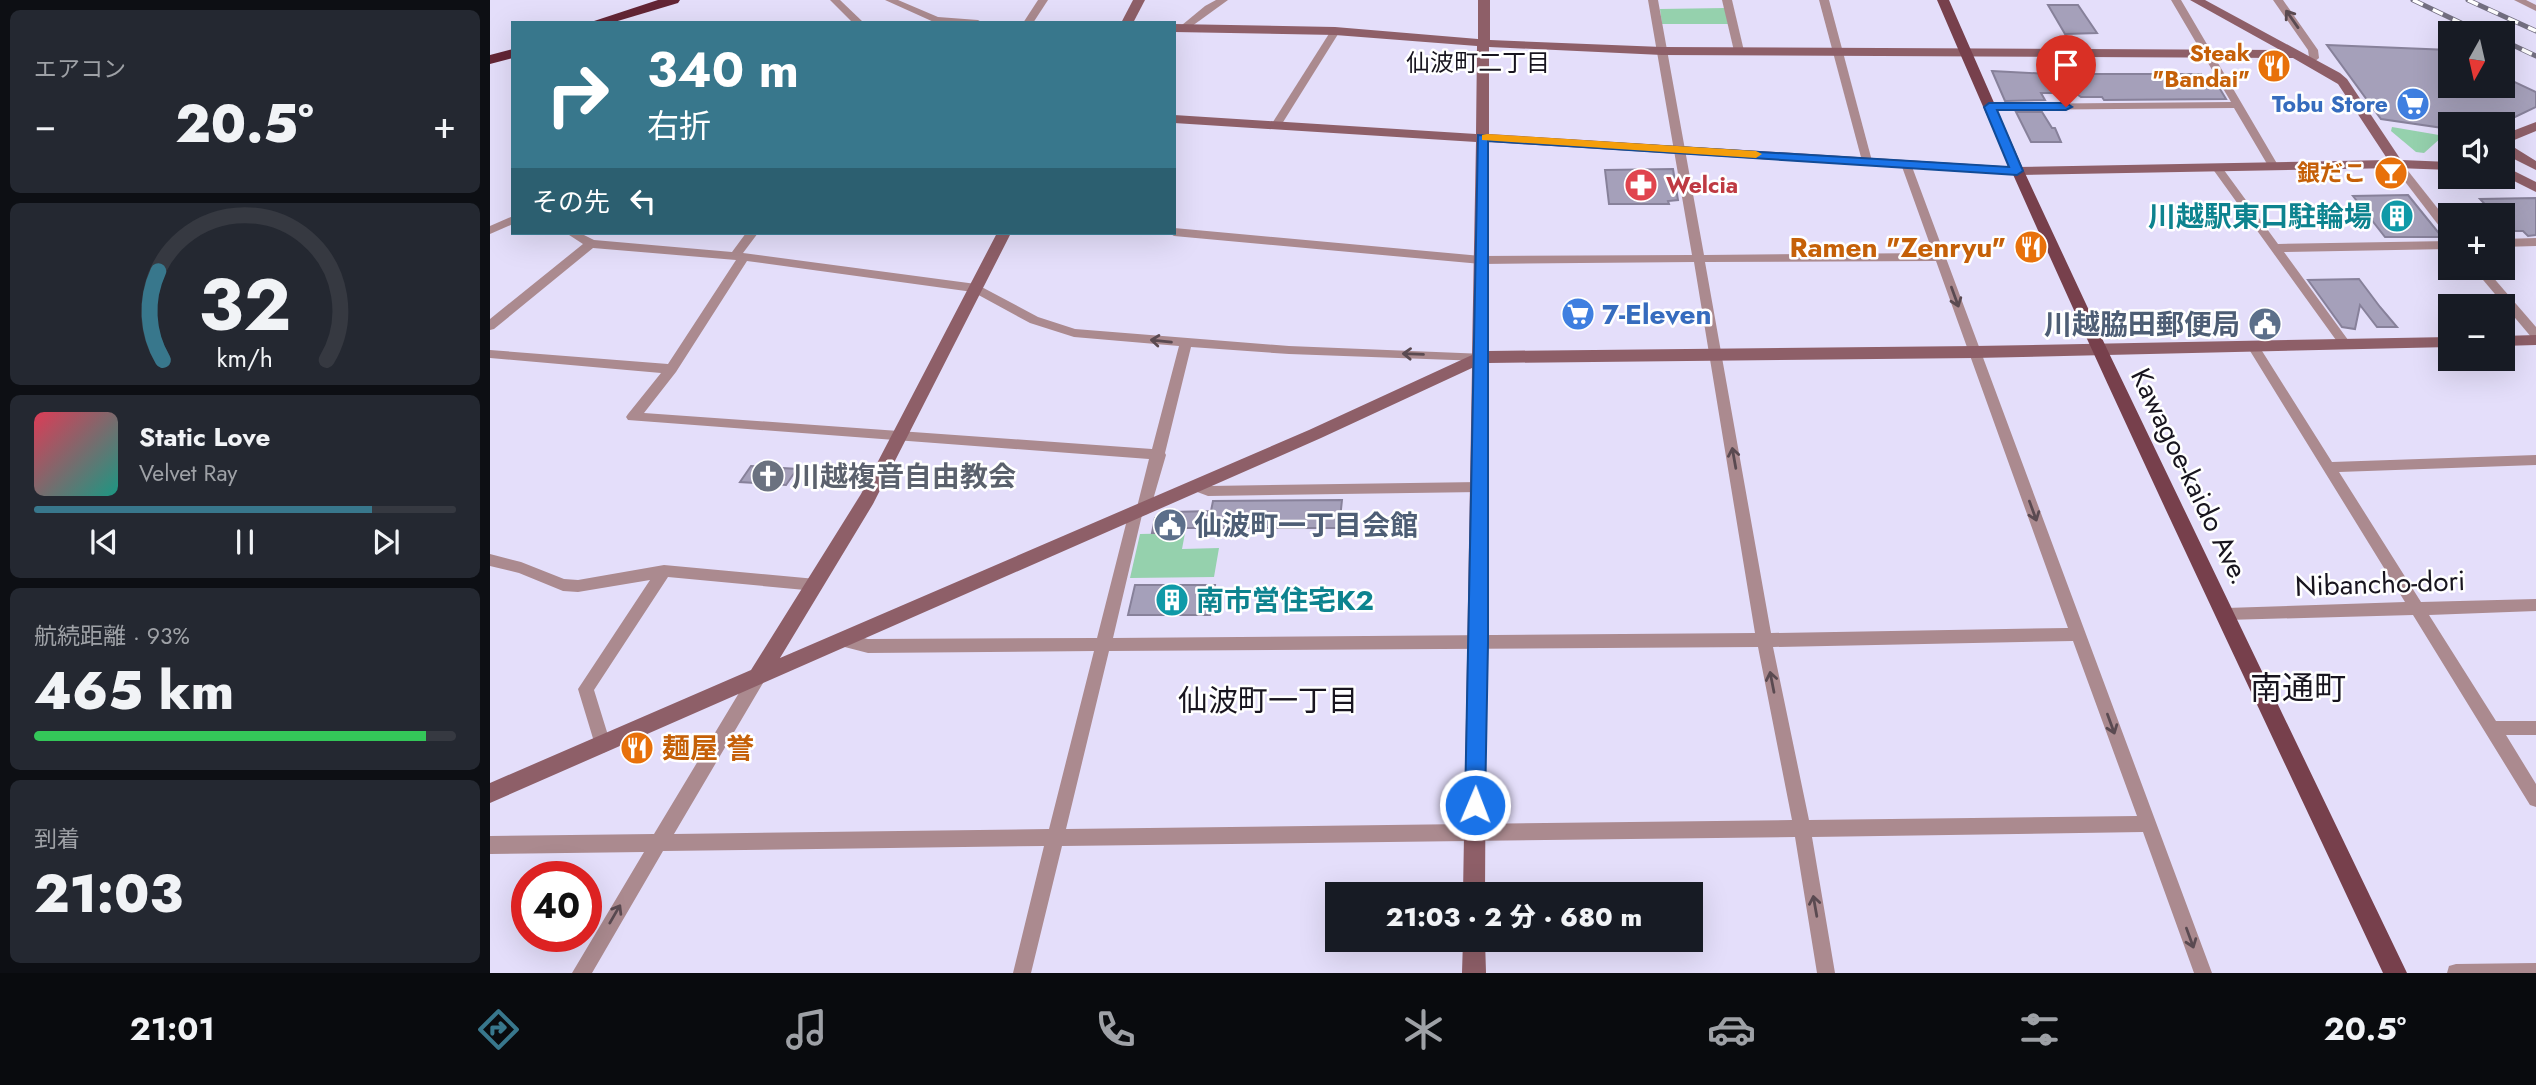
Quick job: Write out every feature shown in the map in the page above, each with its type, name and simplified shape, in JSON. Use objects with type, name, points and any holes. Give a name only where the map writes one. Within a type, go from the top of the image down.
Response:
[{"type":"highway","points":[[602,21],[673,0]]},
{"type":"highway","points":[[621,21],[690,0]]},
{"type":"highway","points":[[490,53],[511,47]]},
{"type":"highway","points":[[490,60],[511,54]]},
{"type":"main road","name":"Kawagoe-kaido Ave.","points":[[1943,0],[2017,171],[2099,349],[2395,973]]},
{"type":"street","points":[[835,0],[857,21]]},
{"type":"street","points":[[890,0],[936,20],[950,21]]},
{"type":"street","points":[[1029,21],[1043,0]]},
{"type":"street","points":[[1128,21],[1139,0]]},
{"type":"street","points":[[1180,28],[1223,0]]},
{"type":"street","points":[[1474,882],[1479,643],[1484,0]]},
{"type":"street","points":[[1653,0],[1764,640],[1802,828],[1826,973]]},
{"type":"street","points":[[1727,0],[1739,51]]},
{"type":"street","points":[[1824,0],[1867,161]]},
{"type":"street","points":[[2176,0],[2274,167]]},
{"type":"street","points":[[2196,0],[2310,61],[2343,82],[2397,164],[2438,217]]},
{"type":"street","points":[[2278,0],[2315,54],[2310,61]]},
{"type":"street","points":[[2519,0],[2536,8]]},
{"type":"street","points":[[1180,28],[1335,32],[1484,43],[1662,51],[2294,54]]},
{"type":"street","points":[[1276,125],[1335,32]]},
{"type":"street","points":[[1989,107],[2237,104]]},
{"type":"street","points":[[1176,119],[2017,171],[2438,164]]},
{"type":"street","points":[[2515,136],[2536,126]]},
{"type":"street","points":[[1906,164],[2203,973]]},
{"type":"street","points":[[2217,168],[2345,344]]},
{"type":"street","points":[[2515,176],[2536,188]]},
{"type":"street","points":[[490,230],[511,220]]},
{"type":"street","points":[[1176,232],[1481,260],[1940,257]]},
{"type":"street","points":[[575,235],[591,244],[740,257],[976,288],[1034,320],[1074,333],[1186,343],[1481,357],[1975,352],[2438,342]]},
{"type":"street","points":[[751,235],[671,369],[633,417],[1159,455]]},
{"type":"street","points":[[581,973],[757,678],[816,585],[901,437],[1003,235]]},
{"type":"street","points":[[2515,243],[2536,242]]},
{"type":"street","points":[[490,326],[591,244]]},
{"type":"street","points":[[2277,248],[2438,245]]},
{"type":"street","points":[[2489,280],[2536,335]]},
{"type":"street","points":[[2515,341],[2536,340]]},
{"type":"street","points":[[1022,973],[1103,645],[1140,511],[1159,455],[1186,343]]},
{"type":"street","points":[[2253,346],[2536,799]]},
{"type":"street","points":[[490,354],[671,369]]},
{"type":"street","points":[[490,793],[1197,486],[1481,357]]},
{"type":"street","points":[[2329,467],[2536,460]]},
{"type":"street","points":[[1197,486],[1208,491],[1480,487]]},
{"type":"street","points":[[490,560],[563,584],[578,586],[664,571],[816,585]]},
{"type":"street","points":[[603,745],[586,689],[664,571]]},
{"type":"street","name":"Nibancho-dori","points":[[2226,614],[2536,605]]},
{"type":"street","points":[[842,640],[868,646],[1103,645],[1764,640],[2078,634]]},
{"type":"street","points":[[2493,728],[2536,728]]},
{"type":"street","points":[[490,845],[656,845],[2148,824]]},
{"type":"street","points":[[1474,952],[1474,973]]},
{"type":"street","points":[[2456,973],[2536,972]]},
{"type":"green space","points":[[1725,8],[1729,24],[1662,24],[1660,9]]},
{"type":"green space","points":[[2392,127],[2438,135],[2438,140],[2424,153],[2416,152],[2391,131]]},
{"type":"green space","points":[[1185,533],[1182,549],[1219,548],[1214,577],[1130,578],[1140,534]]},
{"type":"building","points":[[2048,5],[2078,5],[2097,33],[2065,34]]},
{"type":"building","points":[[2327,45],[2438,50],[2438,98],[2515,98],[2515,82],[2536,92],[2536,107],[2515,117],[2515,112],[2438,112],[2438,127],[2381,119]]},
{"type":"building","points":[[1992,71],[2049,74],[2201,74],[2205,79],[2214,79],[2226,99],[2104,100],[2102,97],[2081,97],[2075,93],[2041,93],[2045,100],[2005,101]]},
{"type":"building","points":[[2016,112],[2042,112],[2052,128],[2055,128],[2061,142],[2031,142]]},
{"type":"building","name":"Welcia","points":[[1673,169],[1678,200],[1668,201],[1669,204],[1609,204],[1605,170]]},
{"type":"building","name":"川越駅東口駐輪場","points":[[2408,195],[2438,232],[2438,237],[2385,237],[2353,196]]},
{"type":"building","points":[[2536,198],[2536,235],[2528,236],[2523,231],[2515,231],[2515,203],[2484,203],[2480,199]]},
{"type":"building","points":[[2359,279],[2397,327],[2377,327],[2360,305],[2355,329],[2342,327],[2308,280]]},
{"type":"building","name":"川越複音自由教会","points":[[751,466],[797,469],[786,485],[740,482]]},
{"type":"building","points":[[1342,500],[1339,528],[1185,528],[1184,533],[1152,533],[1155,518],[1171,518],[1172,512],[1211,511],[1213,501]]},
{"type":"building","name":"南市営住宅K2","points":[[1135,585],[1215,585],[1210,615],[1128,615]]},
{"type":"railway","points":[[2413,0],[2457,21]]},
{"type":"railway","points":[[2468,0],[2536,31]]},
{"type":"railway","points":[[2515,46],[2536,56]]},
{"type":"slow traffic","points":[[1487,138],[1756,154]]},
{"type":"place","name":"Steak \"Bandai\"","points":[[2274,66]]},
{"type":"place","name":"Tobu Store","points":[[2413,104]]},
{"type":"place","name":"銀だこ","points":[[2391,173]]},
{"type":"place","name":"Welcia","points":[[1641,185]]},
{"type":"place","name":"川越駅東口駐輪場","points":[[2397,216]]},
{"type":"place","name":"Ramen \"Zenryu\"","points":[[2031,247]]},
{"type":"place","name":"7-Eleven","points":[[1578,314]]},
{"type":"place","name":"川越脇田郵便局","points":[[2265,324]]},
{"type":"place","name":"川越複音自由教会","points":[[768,476]]},
{"type":"place","name":"仙波町一丁目会館","points":[[1170,525]]},
{"type":"place","name":"南市営住宅K2","points":[[1172,600]]},
{"type":"place","name":"麺屋 誉","points":[[637,748]]},
{"type":"district","name":"仙波町二丁目","points":[[1478,63]]},
{"type":"district","name":"南通町","points":[[2298,688]]},
{"type":"district","name":"仙波町一丁目","points":[[1268,701]]},
{"type":"route","points":[[1475,805],[1479,643],[1482,137],[2017,171],[1989,107],[2066,107]]}]
